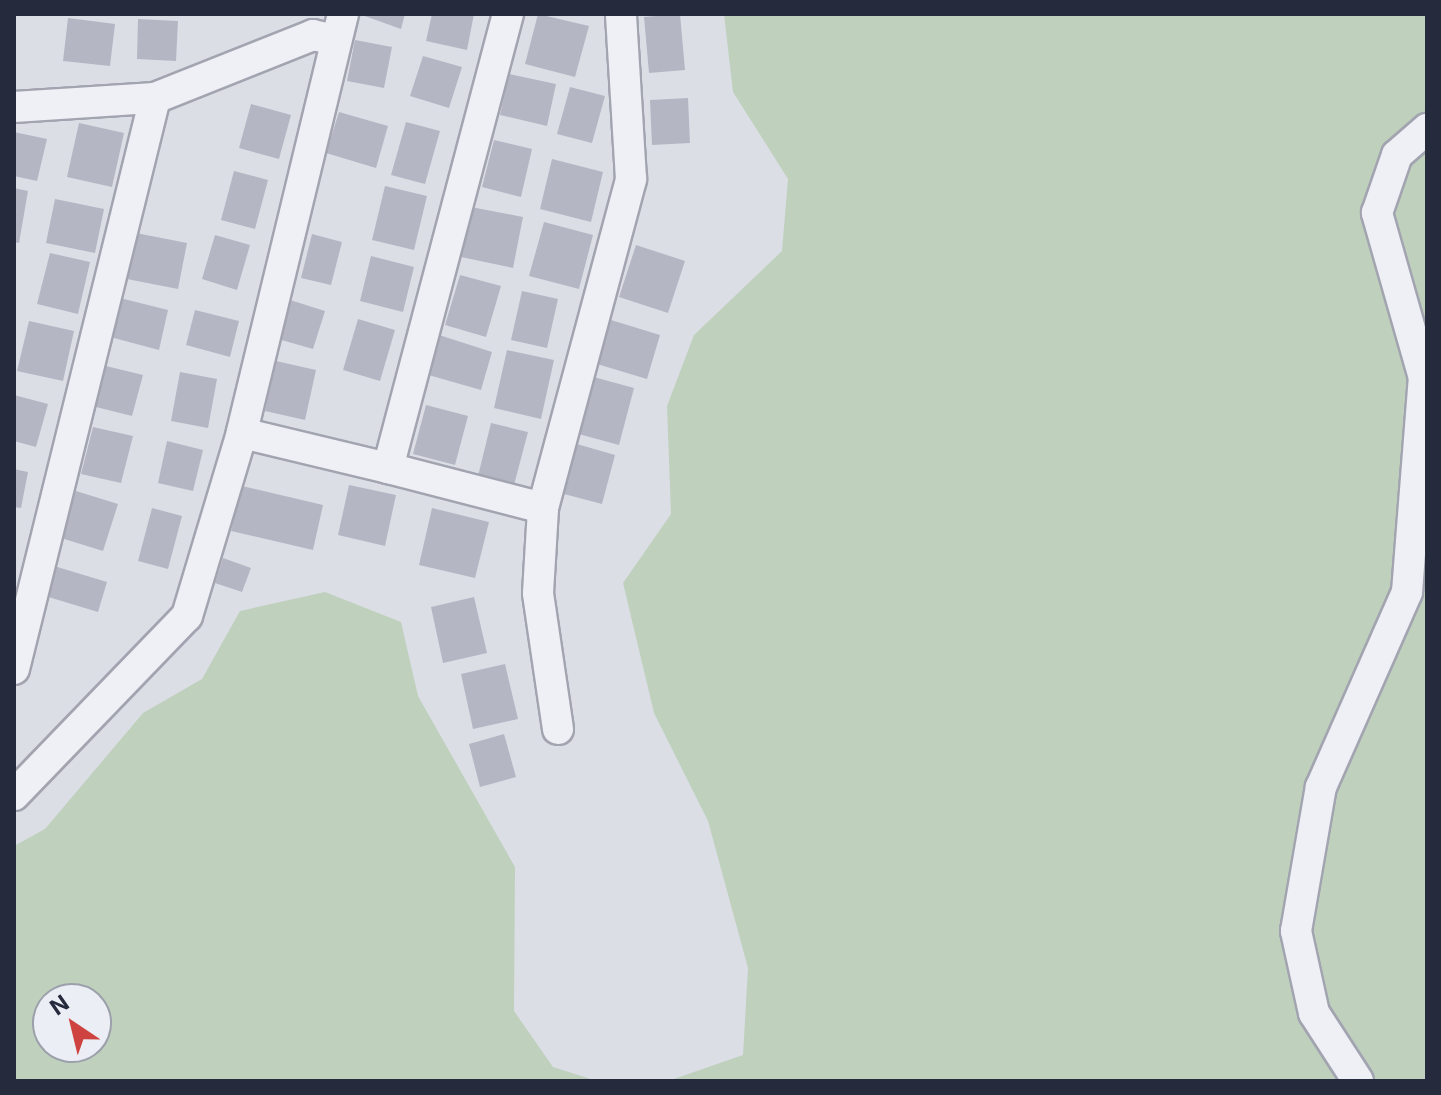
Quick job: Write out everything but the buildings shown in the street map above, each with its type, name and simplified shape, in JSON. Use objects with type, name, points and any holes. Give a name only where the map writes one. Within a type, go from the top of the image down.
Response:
[{"type":"street","points":[[388,468],[508,14]]},
{"type":"street","points":[[558,729],[538,593],[543,508],[631,179],[621,14]]},
{"type":"street","points":[[14,107],[155,98],[339,27]]},
{"type":"street","points":[[14,795],[187,616],[242,433],[339,27]]},
{"type":"street","points":[[14,669],[155,98]]},
{"type":"street","points":[[1358,1081],[1314,1013],[1296,931],[1321,787],[1407,592],[1424,378],[1377,213],[1397,155],[1427,129]]},
{"type":"street","points":[[242,433],[543,508]]},
{"type":"green space","points":[[724,14],[1427,14],[1427,1081],[668,1081],[743,1055],[748,968],[708,821],[654,713],[623,583],[671,514],[667,406],[694,335],[782,251],[788,179],[733,92]]},
{"type":"green space","points":[[325,592],[401,622],[418,696],[515,867],[514,1011],[553,1067],[597,1081],[14,1081],[14,846],[45,829],[143,713],[202,679],[240,611]]}]
